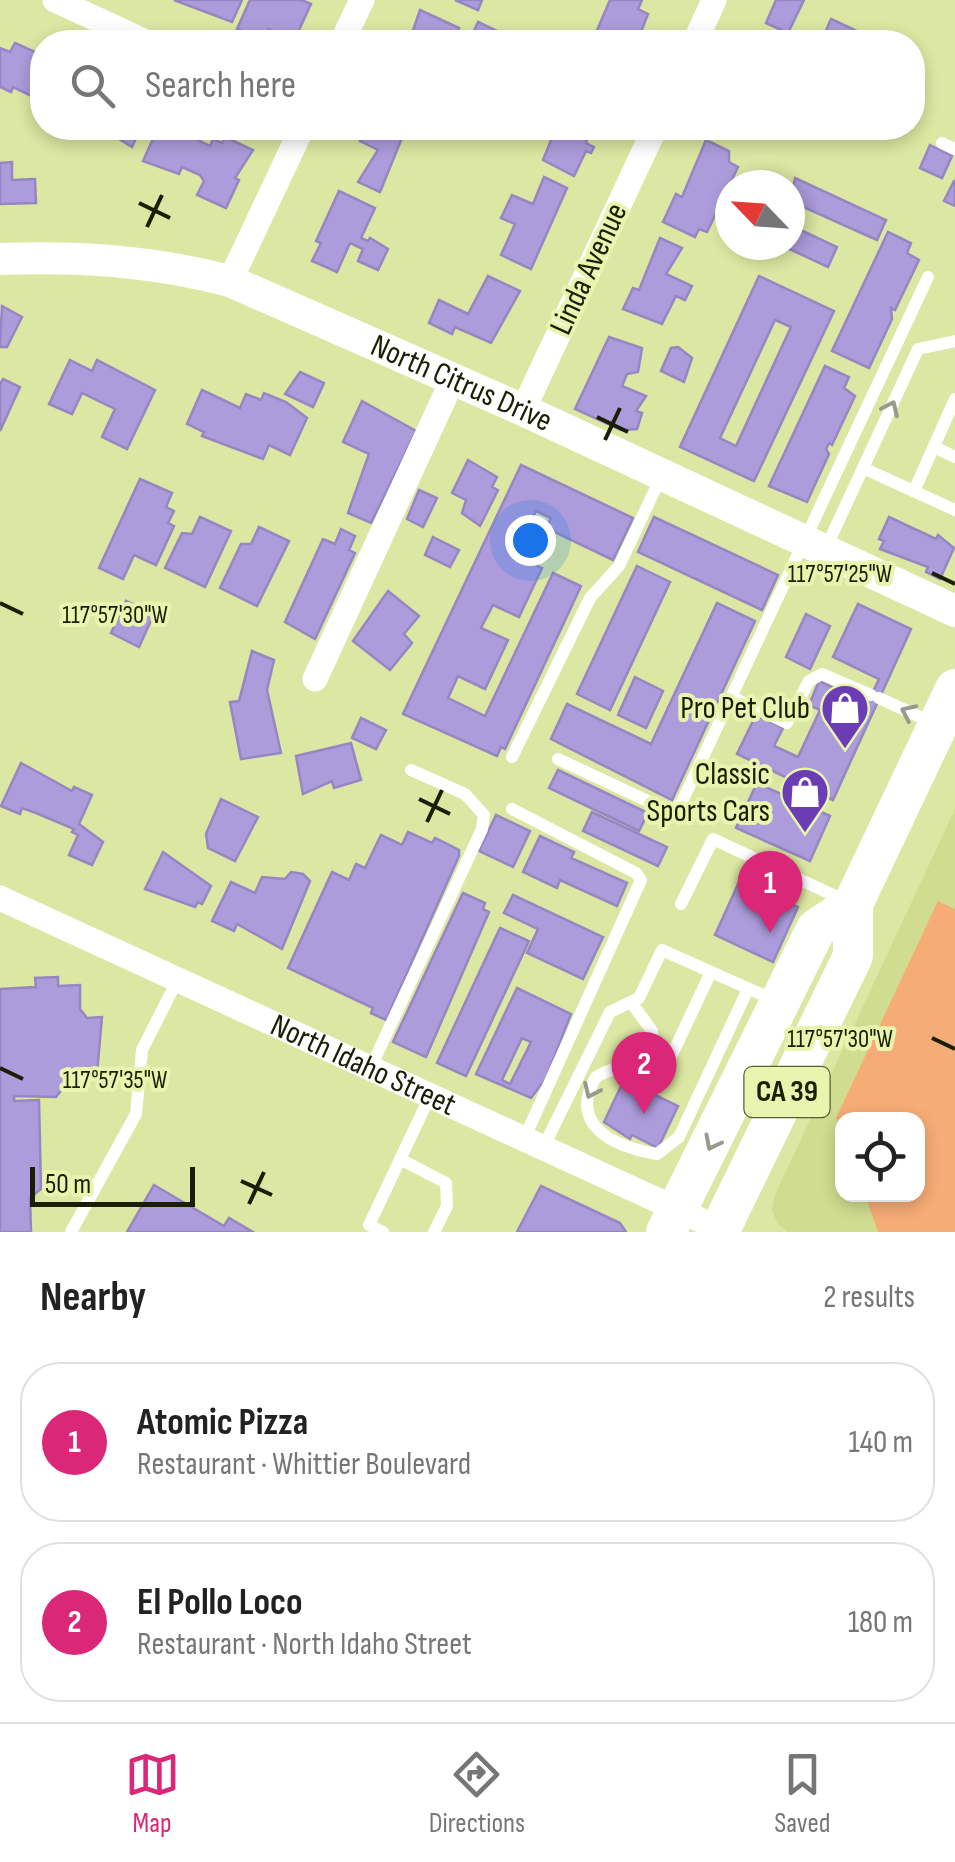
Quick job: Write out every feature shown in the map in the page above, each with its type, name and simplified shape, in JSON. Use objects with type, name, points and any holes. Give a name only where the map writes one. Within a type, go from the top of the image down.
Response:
[{"type":"main road","name":"CA 39","points":[[722,1231],[853,956],[853,904],[955,689]]},
{"type":"main road","points":[[673,1220],[766,996],[816,929],[853,904]]},
{"type":"street","points":[[55,0],[120,30]]},
{"type":"street","points":[[348,30],[362,0]]},
{"type":"street","points":[[700,30],[714,0]]},
{"type":"street","points":[[230,281],[296,140]]},
{"type":"street","name":"Linda Avenue","points":[[523,410],[649,140]]},
{"type":"street","name":"North Citrus Drive","points":[[0,259],[97,257],[162,265],[230,281],[523,410],[955,612]]},
{"type":"street","points":[[315,679],[453,379]]},
{"type":"street","name":"North Idaho Street","points":[[0,898],[534,1141],[673,1220],[722,1231]]},
{"type":"lane","points":[[813,546],[928,276]]},
{"type":"lane","points":[[558,759],[672,812],[681,804],[732,697],[813,546],[863,468],[918,348],[955,341]]},
{"type":"lane","points":[[914,491],[955,399]]},
{"type":"lane","points":[[934,447],[955,457]]},
{"type":"lane","points":[[863,468],[955,510]]},
{"type":"lane","points":[[512,757],[590,598],[619,566],[662,474]]},
{"type":"lane","points":[[732,697],[788,723],[809,681],[822,674],[938,726]]},
{"type":"lane","points":[[371,1067],[482,830],[484,815],[465,794],[411,770]]},
{"type":"lane","points":[[512,809],[636,873],[641,880],[534,1141]]},
{"type":"lane","points":[[681,904],[713,839],[853,904]]},
{"type":"lane","points":[[534,1141],[610,1012],[639,998],[662,950],[766,996],[680,1138],[657,1154],[603,1133],[585,1114],[584,1105],[596,1077],[643,1058],[650,1050],[652,1031],[631,1002]]},
{"type":"lane","points":[[660,1080],[710,972]]},
{"type":"lane","points":[[71,1232],[136,1114],[142,1050],[178,979]]},
{"type":"lane","points":[[383,1232],[367,1229],[431,1094]]},
{"type":"lane","points":[[400,1160],[446,1183],[446,1206],[434,1232]]},
{"type":"shaded area","points":[[955,809],[955,1232],[788,1232],[777,1223],[772,1210],[775,1195]]},
{"type":"shaded area","points":[[938,901],[955,909],[955,1232],[878,1232],[867,1202],[925,1202],[925,1112],[839,1112]]},
{"type":"building","points":[[174,0],[242,0],[232,22]]},
{"type":"building","points":[[250,0],[302,0],[311,4],[299,30],[237,29]]},
{"type":"building","points":[[455,0],[482,0],[478,10]]},
{"type":"building","points":[[610,0],[642,0],[638,9],[648,14],[642,30],[597,30]]},
{"type":"building","points":[[776,0],[804,0],[789,30],[766,23]]},
{"type":"building","points":[[420,10],[459,28],[458,30],[413,30]]},
{"type":"building","points":[[831,19],[855,30],[826,30]]},
{"type":"building","points":[[478,22],[495,30],[474,30]]},
{"type":"building","points":[[15,43],[30,50],[30,95],[13,87],[11,92],[0,87],[0,48],[10,52]]},
{"type":"building","points":[[153,140],[198,140],[210,146],[213,140],[231,140],[253,150],[235,178],[239,180],[226,208],[197,195],[204,181],[200,175],[182,167],[179,174],[143,161]]},
{"type":"building","points":[[401,140],[380,192],[358,182],[378,150],[360,141]]},
{"type":"building","points":[[551,140],[587,140],[594,147],[591,153],[586,151],[574,176],[543,160]]},
{"type":"building","points":[[706,140],[729,151],[729,162],[738,167],[715,170],[715,215],[707,232],[699,229],[695,237],[663,222],[676,194],[682,197]]},
{"type":"building","points":[[930,145],[952,156],[942,178],[920,168]]},
{"type":"building","points":[[12,162],[12,180],[35,179],[36,203],[0,204],[0,163]]},
{"type":"building","points":[[544,177],[567,188],[531,269],[501,255],[515,224],[501,218],[512,195],[533,204]]},
{"type":"building","points":[[955,181],[955,206],[944,201]]},
{"type":"building","points":[[805,183],[886,220],[877,240],[805,208]]},
{"type":"building","points":[[339,191],[375,208],[361,238],[370,238],[388,249],[378,270],[358,261],[363,249],[350,243],[337,272],[312,261],[321,243],[316,241]]},
{"type":"building","points":[[805,232],[837,247],[828,267],[805,256]]},
{"type":"building","points":[[888,232],[911,243],[907,253],[919,260],[895,310],[891,308],[892,319],[869,368],[832,351]]},
{"type":"building","points":[[660,238],[682,248],[666,274],[692,286],[685,300],[676,296],[662,324],[623,309],[633,288],[639,290]]},
{"type":"building","points":[[488,276],[520,291],[491,343],[455,327],[452,334],[429,323],[439,300],[468,314]]},
{"type":"building","points":[[759,276],[834,311],[754,481],[680,447]],"holes":[[[775,320],[791,327],[736,446],[720,438]]]},
{"type":"building","points":[[2,306],[22,317],[7,347],[0,347]]},
{"type":"building","points":[[609,337],[642,348],[638,372],[627,374],[622,386],[646,396],[636,411],[642,413],[637,429],[621,430],[575,409]]},
{"type":"building","points":[[678,347],[692,358],[684,382],[661,371],[671,348]]},
{"type":"building","points":[[70,360],[92,371],[97,360],[155,390],[127,449],[102,437],[115,409],[82,393],[72,414],[49,404]]},
{"type":"building","points":[[825,366],[849,377],[844,388],[855,396],[832,445],[829,443],[826,449],[829,454],[807,502],[769,486]]},
{"type":"building","points":[[300,372],[324,383],[313,407],[285,394]]},
{"type":"building","points":[[3,379],[20,387],[0,431],[0,384]]},
{"type":"building","points":[[202,390],[240,408],[246,394],[261,400],[264,393],[286,402],[307,418],[290,455],[269,445],[263,459],[202,436],[204,432],[187,424]]},
{"type":"building","points":[[362,401],[416,431],[371,523],[348,513],[369,454],[343,442]]},
{"type":"building","points":[[468,460],[497,477],[492,487],[498,490],[480,526],[462,513],[466,500],[452,493]]},
{"type":"building","points":[[521,465],[633,518],[613,560],[546,528],[551,518],[536,511],[515,555],[542,568],[519,617],[493,605],[481,628],[508,640],[485,689],[458,676],[448,698],[485,716],[553,573],[581,586],[505,749],[501,747],[497,756],[403,714]]},
{"type":"building","points":[[140,479],[172,493],[166,507],[174,511],[168,523],[174,526],[156,565],[134,555],[123,579],[99,568]]},
{"type":"building","points":[[419,490],[437,498],[423,527],[407,519]]},
{"type":"building","points":[[200,517],[231,531],[205,587],[165,568],[182,533],[192,534]]},
{"type":"building","points":[[654,517],[778,575],[762,610],[638,552]]},
{"type":"building","points":[[889,517],[936,539],[938,535],[954,548],[940,579],[926,572],[928,567],[880,549],[884,541],[879,539]]},
{"type":"building","points":[[259,527],[289,541],[257,606],[220,588],[241,544],[251,544]]},
{"type":"building","points":[[341,529],[355,536],[349,550],[355,553],[315,639],[285,622],[323,539],[335,544]]},
{"type":"building","points":[[433,537],[459,550],[450,567],[425,555]]},
{"type":"building","points":[[637,566],[670,582],[610,710],[577,694]]},
{"type":"building","points":[[388,591],[419,616],[404,634],[412,643],[390,670],[353,641]]},
{"type":"building","points":[[126,601],[154,614],[139,647],[111,633]]},
{"type":"building","points":[[717,603],[755,621],[672,800],[551,739],[567,704],[651,744]]},
{"type":"building","points":[[858,604],[911,629],[833,800],[737,754],[756,715],[783,728],[774,746],[798,757],[820,710],[809,705],[819,681],[867,704],[879,679],[833,657]]},
{"type":"building","points":[[806,614],[830,626],[810,669],[786,657]]},
{"type":"building","points":[[252,651],[274,660],[267,690],[281,753],[241,759],[230,702],[239,701]]},
{"type":"building","points":[[635,677],[663,691],[646,728],[618,715]]},
{"type":"building","points":[[361,718],[386,730],[376,749],[352,738]]},
{"type":"building","points":[[351,743],[361,780],[334,788],[332,781],[303,794],[296,756]]},
{"type":"building","points":[[21,763],[72,791],[74,787],[92,795],[79,824],[103,842],[92,865],[69,855],[78,835],[72,832],[74,829],[22,808],[20,814],[1,806]]},
{"type":"building","points":[[558,770],[648,813],[639,831],[549,788]]},
{"type":"building","points":[[757,783],[830,816],[810,861],[736,828]]},
{"type":"building","points":[[221,799],[258,817],[235,861],[208,848],[206,834]]},
{"type":"building","points":[[592,812],[667,847],[658,866],[583,831]]},
{"type":"building","points":[[496,815],[530,831],[513,867],[479,851]]},
{"type":"building","points":[[408,832],[432,843],[435,838],[459,850],[459,856],[386,1020],[371,1013],[373,1008],[288,968],[332,872],[349,880],[356,864],[365,868],[381,835],[402,845]]},
{"type":"building","points":[[540,836],[574,852],[571,858],[627,883],[617,906],[560,880],[557,888],[523,872]]},
{"type":"building","points":[[163,852],[211,886],[202,904],[198,902],[195,907],[145,889]]},
{"type":"building","points":[[291,872],[303,874],[310,881],[282,949],[237,924],[234,931],[212,921],[231,882],[255,893],[262,877],[285,879]]},
{"type":"building","points":[[740,880],[798,907],[773,962],[715,935]]},
{"type":"building","points":[[463,893],[485,903],[483,909],[489,912],[426,1057],[393,1042]]},
{"type":"building","points":[[513,895],[603,937],[583,979],[527,953],[538,929],[504,913]]},
{"type":"building","points":[[500,928],[529,941],[466,1076],[437,1063]]},
{"type":"building","points":[[58,977],[58,986],[80,985],[80,1009],[87,1018],[102,1017],[97,1073],[75,1073],[56,1097],[14,1096],[14,1101],[39,1100],[41,1189],[30,1198],[31,1232],[0,1232],[0,989],[36,987],[35,978]]},
{"type":"building","points":[[517,988],[571,1014],[546,1078],[531,1098],[476,1074]],"holes":[[[522,1038],[531,1042],[510,1084],[502,1080]]]},
{"type":"building","points":[[624,1080],[678,1106],[658,1148],[632,1135],[630,1139],[604,1122]]},
{"type":"building","points":[[154,1185],[224,1226],[229,1218],[253,1232],[127,1232]]},
{"type":"building","points":[[541,1186],[620,1223],[626,1232],[517,1232]]},
{"type":"place","name":"Pro Pet Club","points":[[845,750]]},
{"type":"place","name":"Classic Sports Cars","points":[[805,834]]},
{"type":"place","name":"Atomic Pizza","points":[[770,933]]},
{"type":"place","name":"El Pollo Loco","points":[[644,1114]]}]
